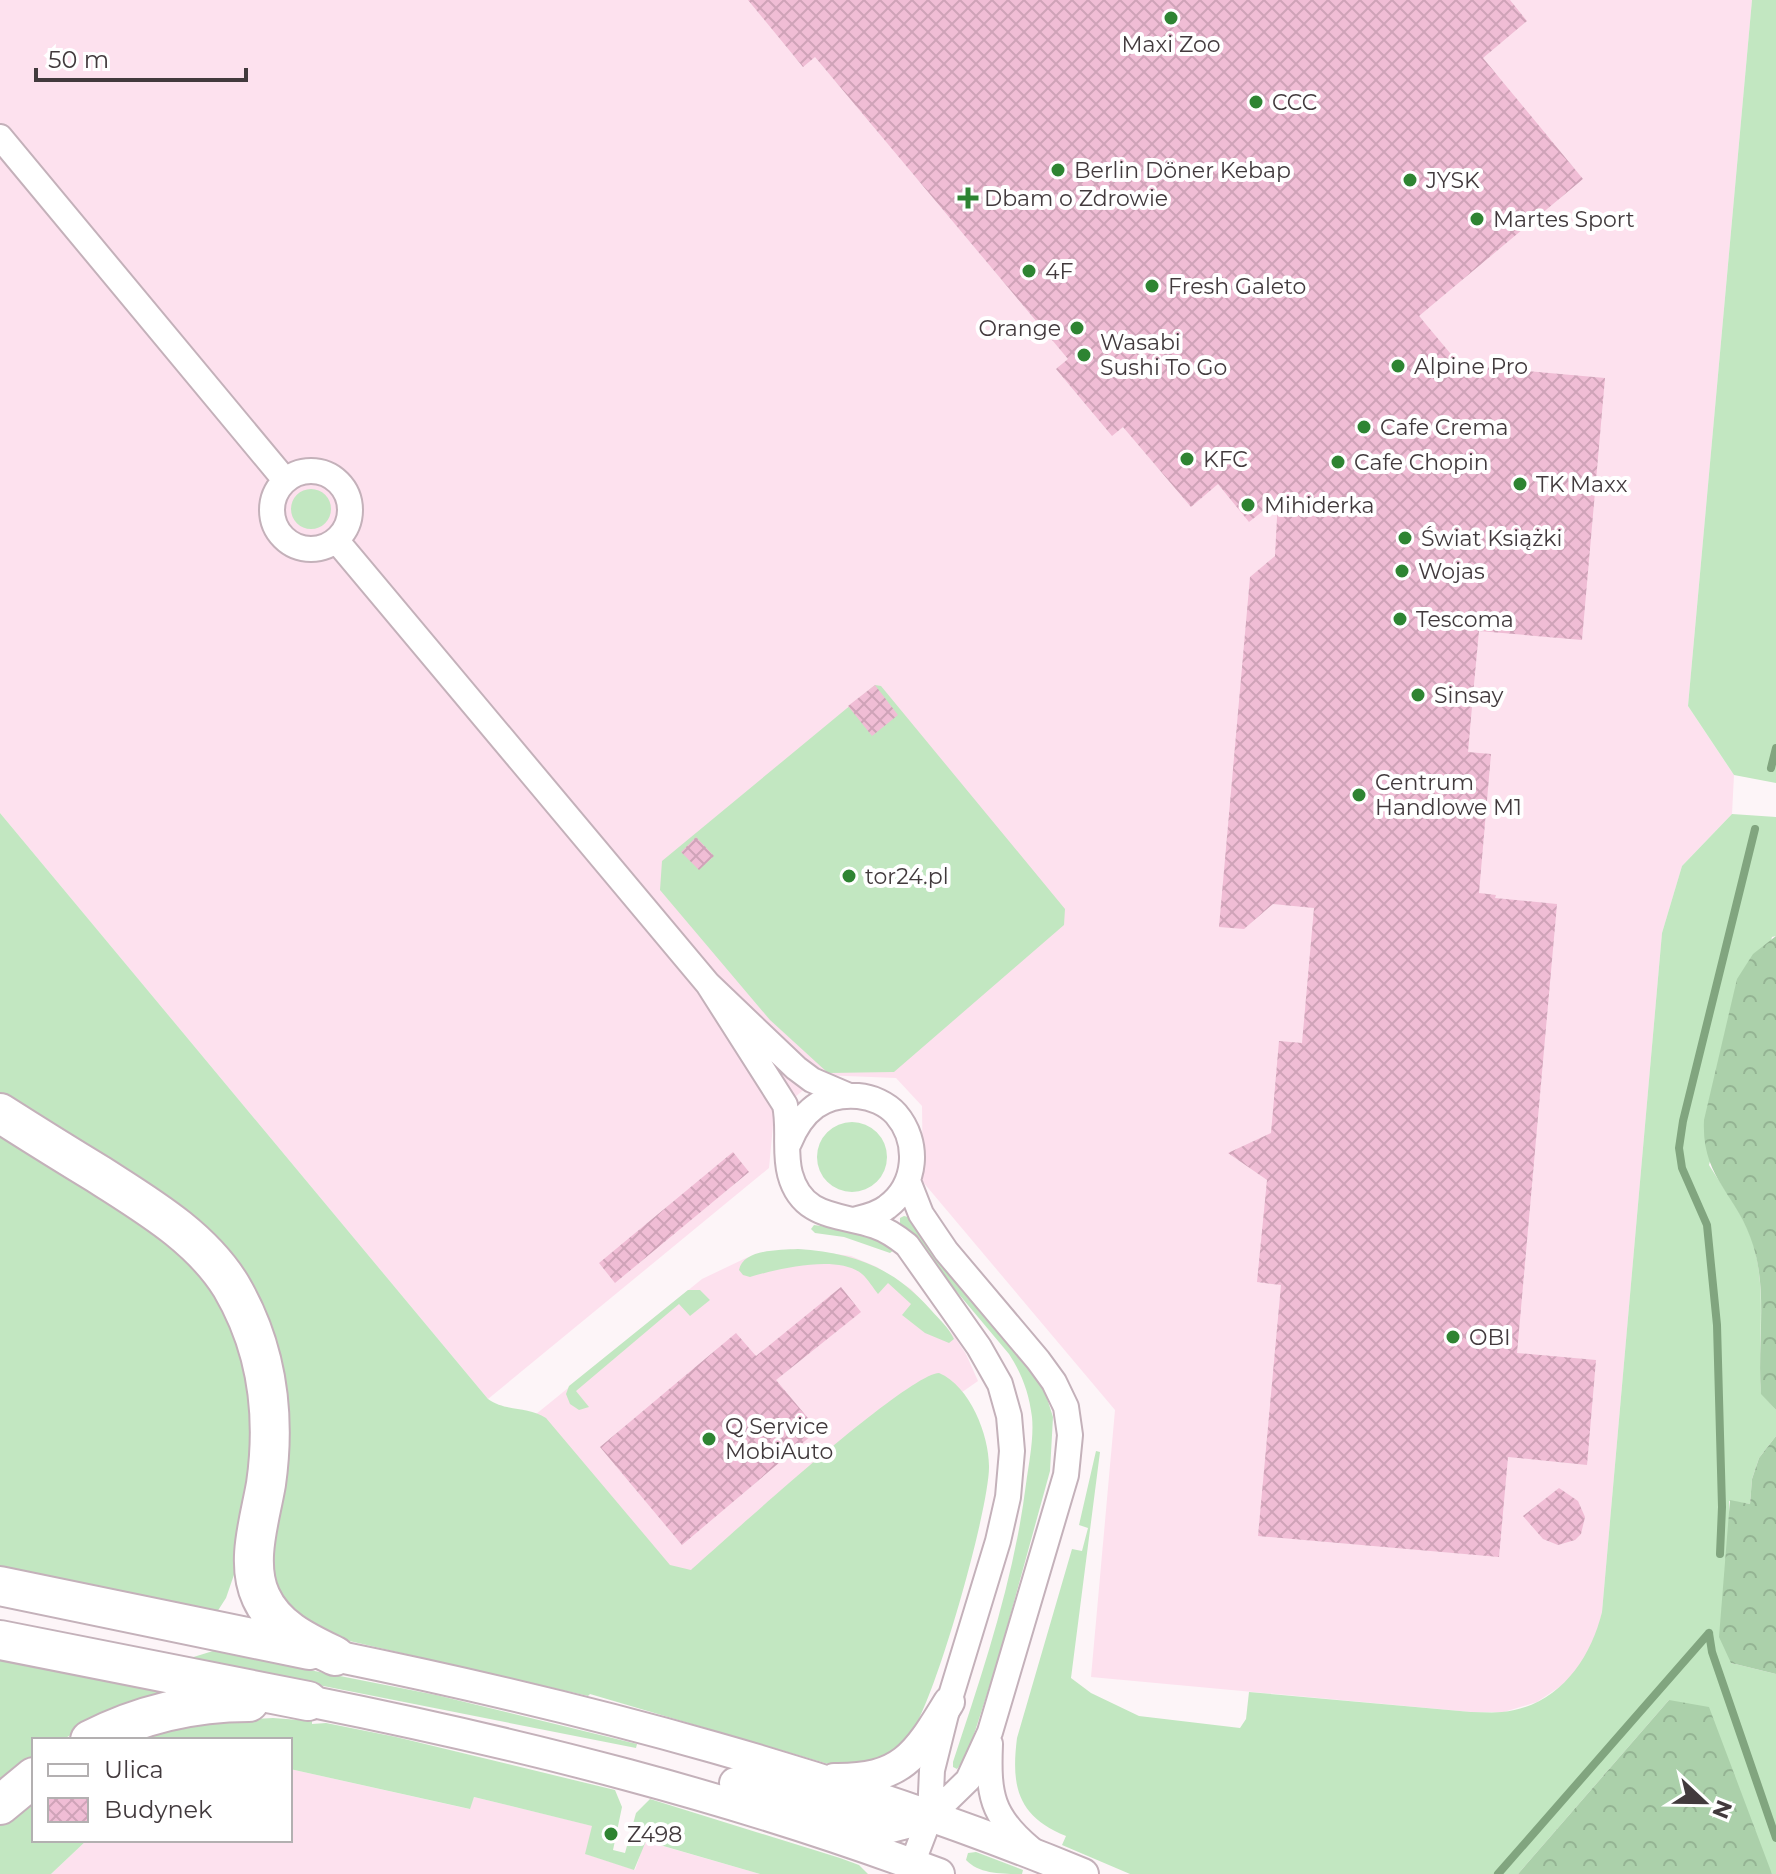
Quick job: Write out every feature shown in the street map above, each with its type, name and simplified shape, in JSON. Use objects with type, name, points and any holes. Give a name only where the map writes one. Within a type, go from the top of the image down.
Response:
[{"type":"main road","points":[[0,1113],[155,1210],[203,1251],[230,1284],[261,1350],[269,1387],[270,1435],[266,1480],[253,1560],[235,1605],[208,1630],[162,1654],[119,1665]]},
{"type":"main road","points":[[253,1560],[260,1596],[275,1620],[300,1639],[335,1656]]},
{"type":"main road","points":[[0,1586],[335,1656]]},
{"type":"main road","points":[[0,1640],[308,1701]]},
{"type":"main road","points":[[94,1738],[118,1726],[166,1711],[234,1702],[308,1701]]},
{"type":"main road","points":[[0,1805],[32,1779]]},
{"type":"street","points":[[0,137],[285,480]]},
{"type":"street","points":[[308,470],[332,476],[342,484],[351,507],[350,519],[336,540],[313,549],[301,548],[281,535],[275,525],[273,501],[285,480],[308,470]]},
{"type":"street","points":[[336,540],[708,984],[796,1068],[812,1080],[847,1095]]},
{"type":"street","points":[[308,1701],[587,1763],[821,1832],[926,1869],[932,1770],[1008,1497],[1012,1451],[1009,1416],[1000,1384],[986,1359],[907,1245],[894,1234],[825,1214],[808,1203],[797,1190],[790,1175],[789,1123],[785,1105],[708,984]]},
{"type":"street","points":[[789,1143],[797,1124],[809,1109],[823,1100],[847,1095],[869,1097],[897,1115],[912,1147],[908,1181],[887,1208],[853,1220]]},
{"type":"street","points":[[426,1725],[669,1765],[871,1824],[891,1827],[930,1817],[968,1780],[990,1732],[1066,1475],[1070,1435],[1066,1407],[1054,1382],[946,1251],[921,1214],[908,1181]]},
{"type":"street","points":[[335,1656],[590,1713],[821,1779],[1083,1874]]},
{"type":"street","points":[[821,1779],[863,1780],[894,1770],[922,1746],[949,1702]]},
{"type":"street","points":[[990,1732],[989,1782],[995,1806],[1009,1831],[1039,1856]]},
{"type":"shaded area","points":[[0,0],[1752,0],[1688,706],[1734,775],[1732,814],[1682,866],[1662,933],[1602,1612],[1596,1638],[1584,1662],[1564,1684],[1537,1702],[1504,1712],[1471,1712],[1091,1677],[1115,1410],[923,1182],[922,1106],[896,1078],[821,1075],[774,1115],[769,1168],[488,1399],[0,813]]},
{"type":"shaded area","points":[[798,1249],[851,1256],[877,1267],[911,1289],[954,1336],[978,1381],[879,1450],[692,1595],[530,1419],[702,1279],[746,1258]]},
{"type":"shaded area","points":[[292,1769],[469,1809],[474,1797],[593,1826],[586,1854],[635,1870],[645,1841],[760,1874],[51,1874],[85,1842],[292,1842]]},
{"type":"green space","points":[[1752,0],[1776,0],[1776,783],[1734,775],[1688,706]]},
{"type":"green space","points":[[311,489],[325,495],[331,509],[325,523],[311,529],[297,523],[291,509],[297,495]]},
{"type":"green space","name":"tor24.pl","points":[[875,685],[881,686],[1065,909],[1064,925],[894,1072],[828,1073],[770,1020],[660,890],[662,861]]},
{"type":"green space","points":[[0,813],[488,1399],[546,1418],[670,1565],[691,1570],[816,1460],[921,1380],[939,1373],[960,1389],[976,1413],[986,1440],[989,1466],[987,1488],[945,1651],[918,1721],[899,1747],[874,1760],[835,1766],[590,1694],[319,1634],[270,1588],[261,1309],[0,1098]]},
{"type":"green space","points":[[1732,814],[1776,817],[1776,936],[1772,937],[1709,1165],[1740,1214],[1754,1246],[1761,1301],[1761,1393],[1776,1410],[1776,1436],[1759,1458],[1752,1479],[1750,1504],[1729,1501],[1731,1663],[1776,1674],[1776,1874],[1772,1874],[1669,1700],[1518,1874],[1130,1874],[1062,1845],[1066,1836],[1037,1819],[1021,1798],[1015,1755],[1017,1738],[1072,1549],[1082,1551],[1088,1528],[1079,1525],[1096,1451],[1100,1452],[1071,1678],[1091,1693],[1139,1716],[1240,1728],[1246,1719],[1249,1692],[1471,1712],[1502,1712],[1539,1701],[1555,1691],[1580,1664],[1597,1630],[1602,1612],[1662,933],[1682,866]]},
{"type":"green space","points":[[1776,936],[1776,1410],[1761,1394],[1760,1281],[1753,1245],[1739,1212],[1708,1157],[1704,1120],[1737,979],[1753,954]]},
{"type":"green space","points":[[852,1122],[871,1128],[881,1138],[887,1157],[881,1176],[871,1186],[852,1192],[833,1186],[823,1176],[817,1157],[823,1138],[833,1128]]},
{"type":"green space","points":[[0,1128],[195,1258],[242,1342],[259,1443],[237,1566],[226,1598],[217,1612],[0,1573]]},
{"type":"green space","points":[[908,1217],[1032,1367],[1053,1417],[1050,1471],[998,1660],[967,1756],[957,1769],[953,1767],[953,1762],[996,1625],[1014,1555],[1031,1450],[1032,1417],[1024,1384],[1009,1354],[900,1224],[900,1218]]},
{"type":"green space","points":[[814,1225],[868,1233],[894,1250],[890,1253],[844,1237],[815,1233],[811,1229]]},
{"type":"green space","points":[[798,1249],[837,1254],[887,1273],[917,1295],[954,1339],[949,1343],[925,1333],[902,1315],[911,1304],[888,1283],[878,1294],[864,1276],[851,1268],[807,1265],[750,1277],[739,1270],[747,1258],[755,1254]]},
{"type":"green space","points":[[688,1290],[700,1290],[710,1300],[690,1316],[679,1304],[576,1391],[589,1407],[579,1410],[570,1404],[566,1394],[569,1386]]},
{"type":"green space","points":[[1776,1436],[1776,1674],[1731,1663],[1719,1637],[1730,1500],[1750,1504],[1752,1479],[1759,1458]]},
{"type":"green space","points":[[213,1651],[436,1695],[637,1744],[636,1748],[187,1659]]},
{"type":"green space","points":[[0,1655],[185,1692],[81,1729],[65,1738],[32,1738],[32,1761],[0,1788]]},
{"type":"green space","points":[[1669,1700],[1709,1707],[1772,1874],[1518,1874]]},
{"type":"green space","points":[[273,1718],[326,1723],[615,1790],[622,1807],[613,1850],[625,1853],[636,1813],[650,1799],[840,1858],[859,1865],[868,1874],[760,1874],[646,1841],[634,1870],[585,1854],[592,1826],[474,1797],[470,1809],[292,1769],[292,1738],[122,1738],[173,1726]]},
{"type":"green space","points":[[32,1795],[32,1842],[85,1842],[51,1874],[0,1874],[0,1825]]},
{"type":"green space","points":[[976,1852],[1023,1870],[1022,1874],[977,1868],[966,1860],[968,1853]]},
{"type":"building","name":"Centrum Handlowe M1","points":[[748,0],[1510,0],[1527,21],[1483,58],[1583,179],[1419,316],[1460,365],[1605,378],[1582,640],[1479,631],[1474,684],[1468,752],[1491,754],[1479,893],[1496,895],[1495,898],[1557,904],[1517,1353],[1596,1360],[1587,1465],[1508,1457],[1499,1557],[1258,1536],[1281,1285],[1257,1282],[1267,1180],[1228,1153],[1271,1133],[1279,1041],[1302,1043],[1314,908],[1273,904],[1244,929],[1219,927],[1250,577],[1275,556],[1278,499],[1249,522],[1218,484],[1191,507],[1123,427],[1112,436],[1056,369],[1068,359],[815,57],[803,67]]},
{"type":"building","points":[[875,685],[898,715],[872,736],[848,706]]},
{"type":"building","points":[[696,837],[714,856],[699,870],[681,852]]},
{"type":"building","points":[[733,1152],[749,1172],[615,1283],[599,1263]]},
{"type":"building","name":"Q Service MobiAuto","points":[[841,1287],[861,1312],[776,1380],[818,1430],[682,1545],[600,1447],[736,1333],[756,1356]]},
{"type":"building","points":[[1559,1488],[1578,1501],[1585,1517],[1581,1534],[1575,1540],[1558,1545],[1543,1539],[1523,1516]]},
{"type":"waterway","points":[[1771,768],[1776,748]]},
{"type":"waterway","points":[[1720,1554],[1722,1507],[1717,1325],[1707,1225],[1682,1168],[1679,1148],[1755,829]]},
{"type":"waterway","points":[[1709,1633],[1712,1652],[1776,1838]]},
{"type":"waterway","points":[[1498,1874],[1709,1633]]},
{"type":"place","name":"Maxi Zoo","points":[[1171,18]]},
{"type":"place","name":"CCC","points":[[1256,102]]},
{"type":"place","name":"Berlin Döner Kebap","points":[[1058,170]]},
{"type":"place","name":"JYSK","points":[[1410,180]]},
{"type":"place","name":"Dbam o Zdrowie","points":[[968,198]]},
{"type":"place","name":"Martes Sport","points":[[1477,219]]},
{"type":"place","name":"4F","points":[[1029,271]]},
{"type":"place","name":"Fresh Galeto","points":[[1152,286]]},
{"type":"place","name":"Orange","points":[[1077,328]]},
{"type":"place","name":"Wasabi Sushi To Go","points":[[1084,355]]},
{"type":"place","name":"Alpine Pro","points":[[1398,366]]},
{"type":"place","name":"Cafe Crema","points":[[1364,427]]},
{"type":"place","name":"KFC","points":[[1187,459]]},
{"type":"place","name":"Cafe Chopin","points":[[1338,462]]},
{"type":"place","name":"TK Maxx","points":[[1520,484]]},
{"type":"place","name":"Mihiderka","points":[[1248,505]]},
{"type":"place","name":"Świat Książki","points":[[1405,538]]},
{"type":"place","name":"Wojas","points":[[1402,571]]},
{"type":"place","name":"Tescoma","points":[[1400,619]]},
{"type":"place","name":"Sinsay","points":[[1418,695]]},
{"type":"place","name":"Centrum Handlowe M1","points":[[1359,795]]},
{"type":"place","name":"tor24.pl","points":[[849,876]]},
{"type":"place","name":"OBI","points":[[1453,1337]]},
{"type":"place","name":"Q Service MobiAuto","points":[[709,1439]]},
{"type":"place","name":"Z498","points":[[611,1834]]}]
